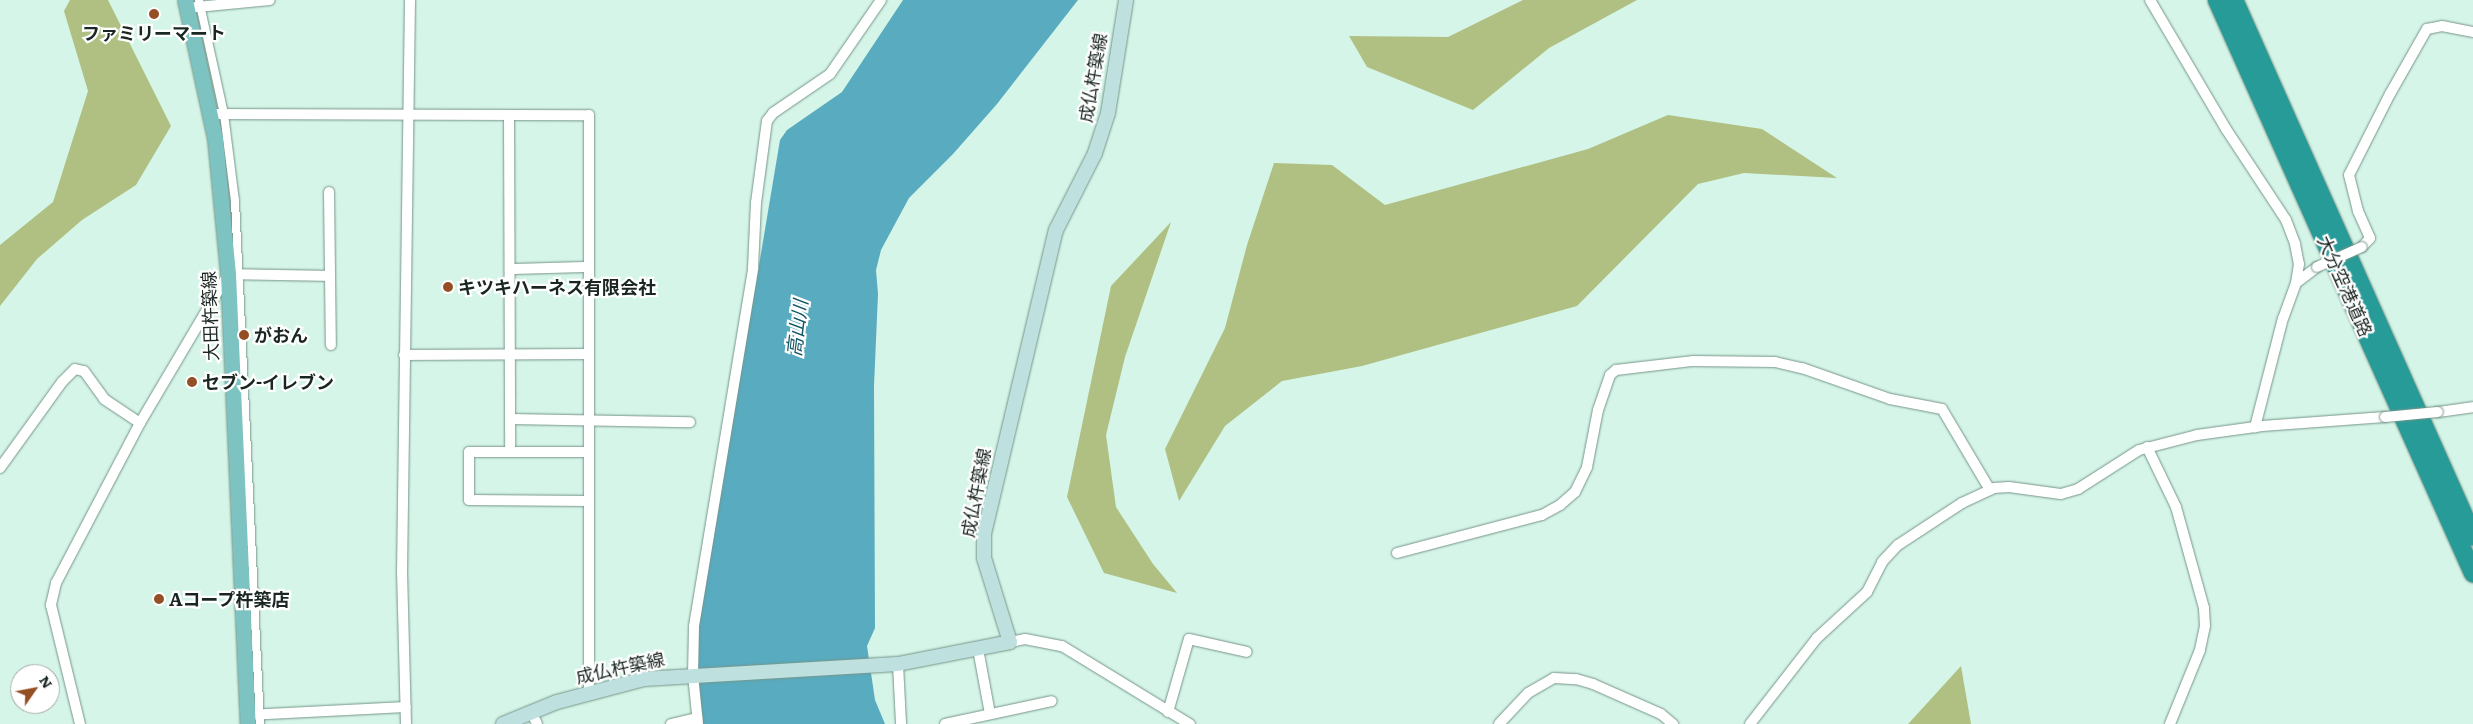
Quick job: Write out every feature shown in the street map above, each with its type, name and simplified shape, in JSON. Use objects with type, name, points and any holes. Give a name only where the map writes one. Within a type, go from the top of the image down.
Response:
[{"type":"highway","name":"大分空港道路","points":[[2217,0],[2473,573]]},
{"type":"highway","name":"大分空港道路","points":[[2234,0],[2473,536]]},
{"type":"main road","name":"成仏杵築線","points":[[503,724],[531,711],[588,692],[644,679],[693,674],[898,664],[1010,642],[984,558],[984,534],[1056,230],[1095,153],[1108,113],[1126,0]]},
{"type":"main road","name":"大田杵築線","points":[[192,3],[217,114],[233,275],[254,719]]},
{"type":"street","points":[[192,3],[270,0]]},
{"type":"street","points":[[406,724],[402,573],[410,0]]},
{"type":"street","points":[[672,724],[698,721],[693,674],[696,607],[753,268],[756,203],[767,121],[773,113],[830,74],[881,0]]},
{"type":"street","points":[[2150,0],[2226,129],[2286,220],[2299,264],[2296,283],[2283,318],[2255,427]]},
{"type":"street","points":[[2296,283],[2317,267],[2362,247],[2370,238],[2358,211],[2349,175],[2390,94],[2427,29],[2442,26],[2473,32]]},
{"type":"street","points":[[217,114],[588,115],[588,692]]},
{"type":"street","points":[[509,116],[510,452]]},
{"type":"street","points":[[329,192],[331,345]]},
{"type":"street","points":[[510,269],[588,267]]},
{"type":"street","points":[[80,724],[51,605],[56,583],[140,423],[233,275],[330,276]]},
{"type":"street","points":[[404,355],[588,354]]},
{"type":"street","points":[[1396,553],[1542,515],[1560,505],[1575,492],[1587,467],[1598,410],[1610,375],[1616,370],[1693,361],[1775,362],[1810,370],[1890,399],[1942,409],[1990,490]]},
{"type":"street","points":[[0,468],[62,382],[75,369],[84,371],[104,398],[140,423]]},
{"type":"street","points":[[1750,724],[1818,638],[1867,592],[1882,562],[1898,545],[1962,502],[1990,490],[2009,487],[2061,494],[2078,489],[2147,447],[2197,435],[2255,427],[2438,412],[2473,406]]},
{"type":"street","points":[[510,419],[588,422],[690,422]]},
{"type":"street","points":[[2147,447],[2176,507],[2204,608],[2200,650],[2170,724]]},
{"type":"street","points":[[588,452],[469,452],[469,500],[588,501]]},
{"type":"street","points":[[1010,642],[1025,639],[1062,646],[1190,724]]},
{"type":"street","points":[[1168,712],[1189,640],[1247,652]]},
{"type":"street","points":[[978,649],[990,714]]},
{"type":"street","points":[[898,664],[901,724]]},
{"type":"street","points":[[1499,724],[1528,693],[1554,678],[1576,679],[1593,684],[1661,714],[1674,724]]},
{"type":"street","points":[[945,724],[1052,701]]},
{"type":"street","points":[[254,719],[406,707]]},
{"type":"street","points":[[531,711],[537,724]]},
{"type":"green space","points":[[70,0],[108,0],[171,126],[136,185],[82,220],[37,259],[0,306],[0,245],[53,202],[88,91],[64,11]]},
{"type":"green space","points":[[1523,0],[1637,0],[1549,48],[1473,110],[1367,67],[1349,36],[1448,37]]},
{"type":"green space","points":[[1668,115],[1762,129],[1837,178],[1744,173],[1698,184],[1577,306],[1362,366],[1282,381],[1225,426],[1179,501],[1165,449],[1225,328],[1247,245],[1274,163],[1332,165],[1385,205],[1588,149]]},
{"type":"green space","points":[[1171,222],[1125,357],[1106,435],[1116,507],[1153,564],[1177,593],[1104,573],[1067,497],[1111,286]]},
{"type":"green space","points":[[1961,666],[1971,724],[1908,724],[1909,723]]},
{"type":"water","name":"高山川","points":[[903,0],[1078,0],[997,104],[953,154],[909,198],[881,250],[876,270],[878,294],[874,386],[875,628],[867,646],[875,700],[885,724],[703,724],[698,683],[698,629],[780,140],[787,130],[842,92]]},
{"type":"place","name":"ファミリーマート","points":[[154,14]]},
{"type":"place","name":"キツキハーネス有限会社","points":[[448,287]]},
{"type":"place","name":"がおん","points":[[244,335]]},
{"type":"place","name":"セブン-イレブン","points":[[192,382]]},
{"type":"place","name":"Aコープ杵築店","points":[[159,599]]}]
